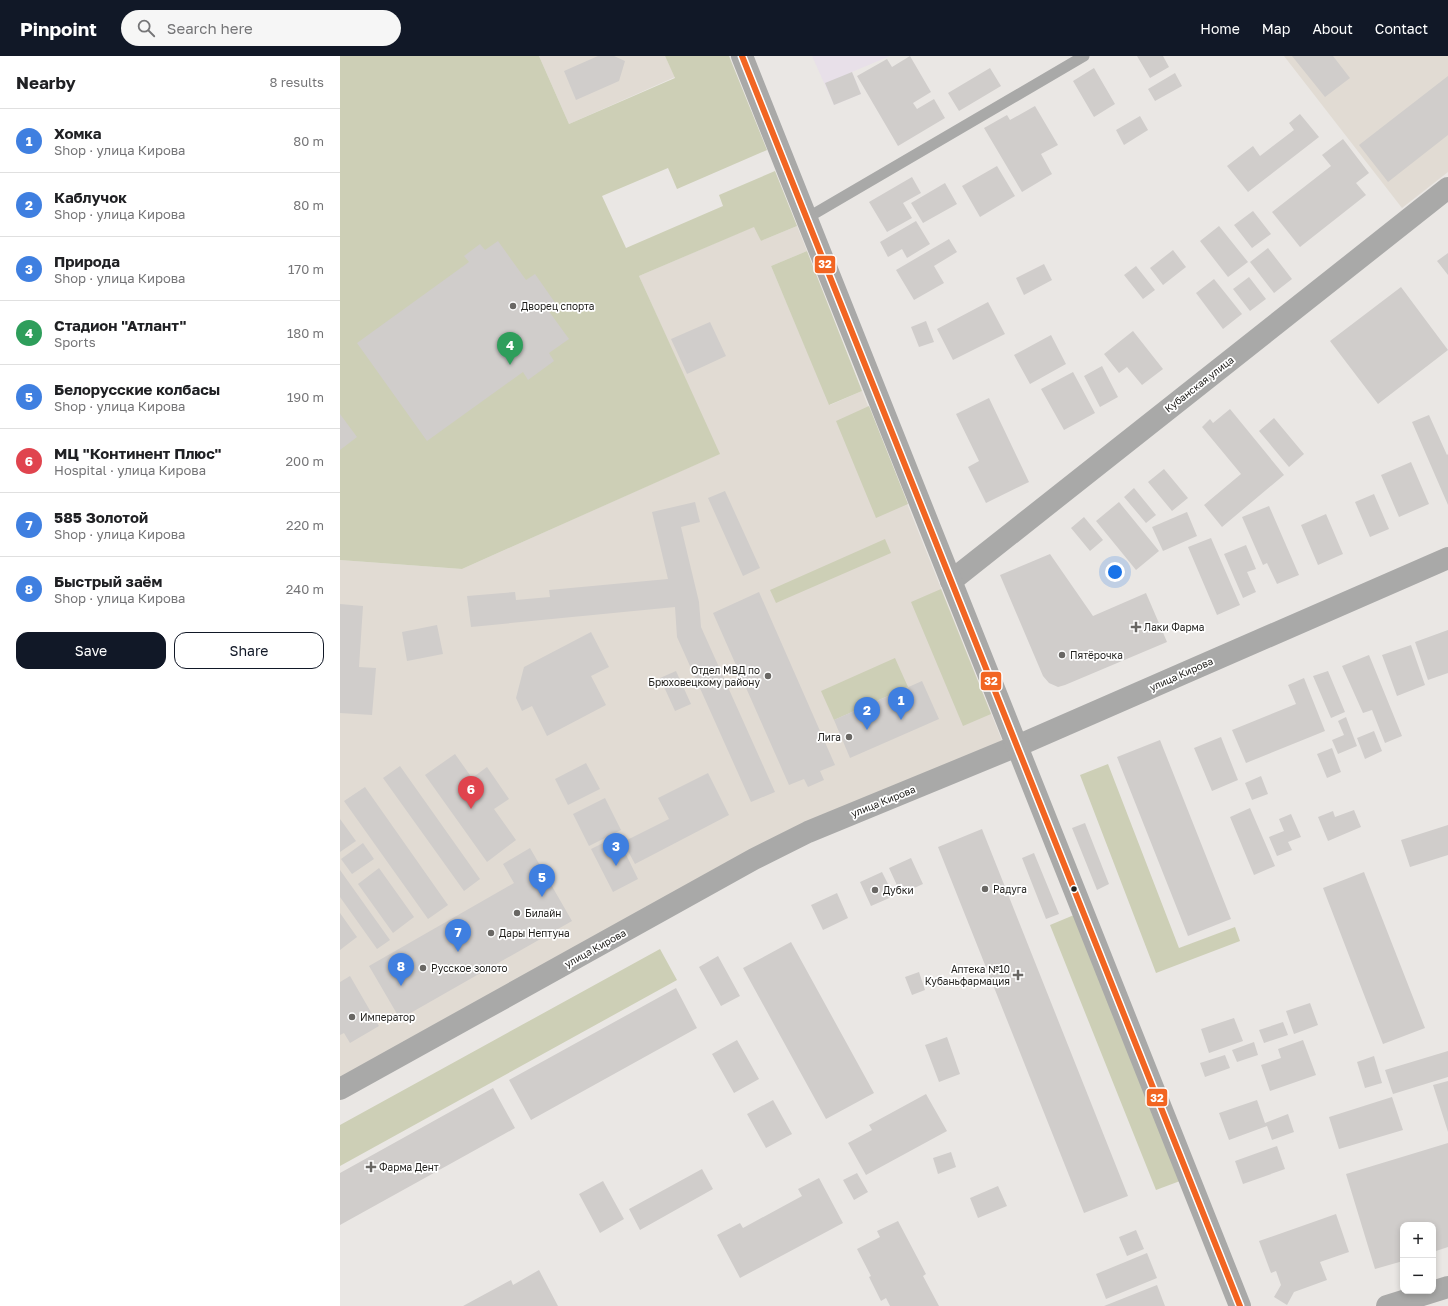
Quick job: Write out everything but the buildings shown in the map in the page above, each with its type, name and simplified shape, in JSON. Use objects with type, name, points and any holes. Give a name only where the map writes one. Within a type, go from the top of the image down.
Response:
[{"type":"street","points":[[742,56],[1240,1306]]},
{"type":"street","name":"Кубанская улица","points":[[951,581],[1448,188]]},
{"type":"street","name":"улица Кирова","points":[[340,1089],[754,859],[808,832],[1017,746],[1448,558]]},
{"type":"street","points":[[1386,1306],[1448,1287]]},
{"type":"lane","points":[[807,218],[1084,56]]},
{"type":"shaded area","points":[[539,56],[665,56],[675,77],[569,124]]},
{"type":"shaded area","points":[[812,56],[890,56],[852,72],[861,94],[834,105]]},
{"type":"shaded area","points":[[1284,56],[1448,56],[1448,172],[1402,208]]},
{"type":"shaded area","points":[[755,226],[761,241],[797,226],[807,251],[771,266],[830,405],[862,391],[1003,743],[340,1079],[340,560],[462,569],[719,454],[639,276]]},
{"type":"green space","points":[[340,56],[539,56],[569,124],[675,78],[665,56],[729,56],[767,150],[677,189],[668,168],[602,196],[626,248],[723,206],[719,195],[775,171],[797,226],[761,241],[754,227],[639,276],[720,454],[462,569],[340,560]]},
{"type":"green space","points":[[807,251],[862,391],[829,405],[771,266]]},
{"type":"green space","points":[[869,406],[908,504],[876,518],[836,421]]},
{"type":"green space","points":[[885,539],[891,553],[776,603],[770,590]]},
{"type":"green space","points":[[941,589],[991,714],[963,726],[911,602]]},
{"type":"green space","points":[[895,658],[908,687],[834,720],[821,691]]},
{"type":"green space","points":[[1108,764],[1179,948],[1235,927],[1240,941],[1156,973],[1080,775]]},
{"type":"green space","points":[[1074,915],[1180,1181],[1156,1190],[1050,925]]},
{"type":"green space","points":[[660,949],[677,980],[340,1166],[340,1125]]},
{"type":"transit line","name":"32","points":[[742,56],[1240,1306]]},
{"type":"place","name":"Дворец спорта","points":[[513,306]]},
{"type":"place","name":"Стадион \"Атлант\"","points":[[510,365]]},
{"type":"place","name":"Лаки Фарма","points":[[1136,627]]},
{"type":"place","name":"Пятёрочка","points":[[1062,655]]},
{"type":"place","name":"Отдел МВД по Брюховецкому району","points":[[768,676]]},
{"type":"place","name":"Хомка","points":[[901,720]]},
{"type":"place","name":"Каблучок","points":[[867,730]]},
{"type":"place","name":"Лига","points":[[849,737]]},
{"type":"place","name":"МЦ \"Континент Плюс\"","points":[[471,809]]},
{"type":"place","name":"Природа","points":[[616,866]]},
{"type":"place","name":"Радуга","points":[[985,889]]},
{"type":"place","name":"Дубки","points":[[875,890]]},
{"type":"place","name":"Белорусские колбасы","points":[[542,897]]},
{"type":"place","name":"Билайн","points":[[517,913]]},
{"type":"place","name":"Дары Нептуна","points":[[491,933]]},
{"type":"place","name":"585 Золотой","points":[[458,952]]},
{"type":"place","name":"Русское золото","points":[[423,968]]},
{"type":"place","name":"Аптека №10 Кубаньфармация","points":[[1018,975]]},
{"type":"place","name":"Быстрый заём","points":[[401,986]]},
{"type":"place","name":"Император","points":[[352,1017]]},
{"type":"place","name":"Фарма Дент","points":[[371,1167]]}]
